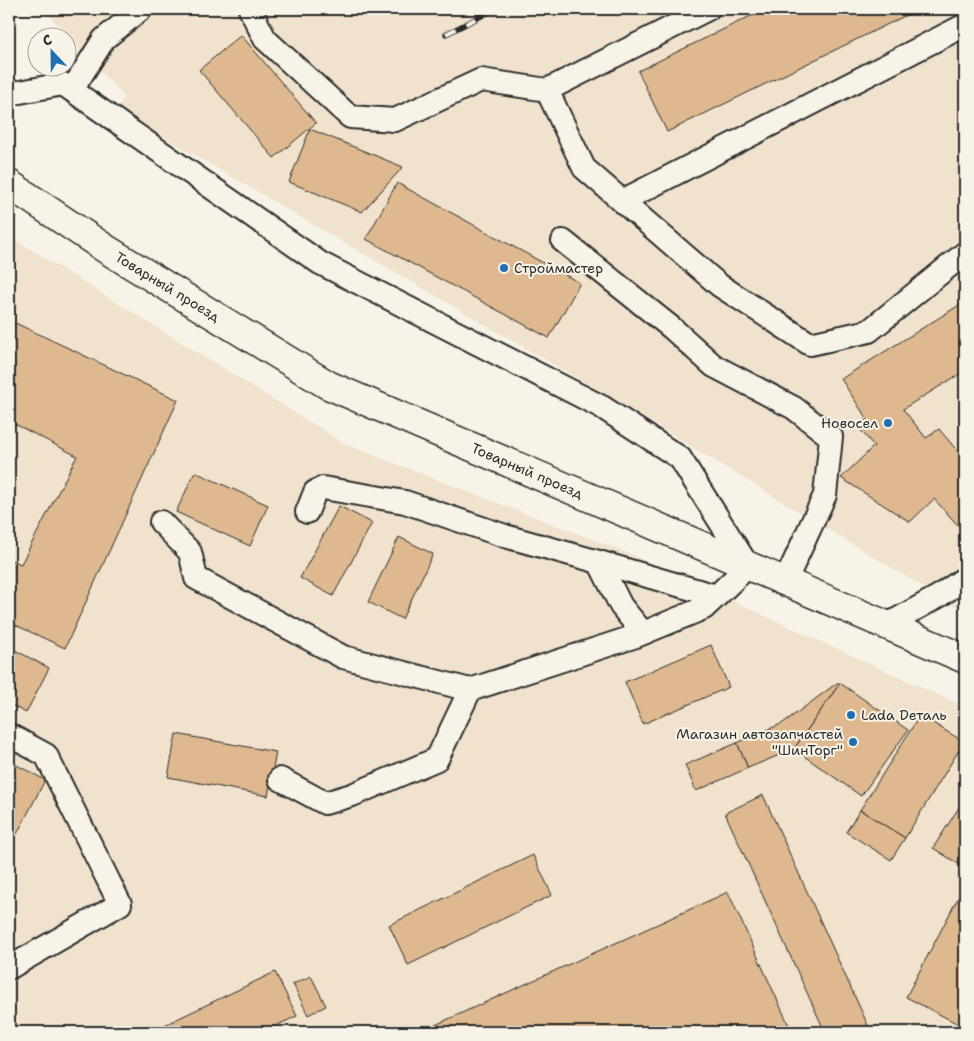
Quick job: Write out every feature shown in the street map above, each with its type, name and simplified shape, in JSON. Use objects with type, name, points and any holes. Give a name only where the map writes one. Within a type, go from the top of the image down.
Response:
[{"type":"main road","name":"Товарный проезд","points":[[9,184],[106,250],[328,385],[965,659]]},
{"type":"lane","points":[[72,90],[104,39],[141,9]]},
{"type":"lane","points":[[250,9],[265,39],[350,117],[395,120],[481,80],[547,90],[708,9]]},
{"type":"lane","points":[[622,202],[965,25]]},
{"type":"lane","points":[[13,89],[63,84],[320,263],[602,407],[680,458],[748,566],[704,608],[642,633],[470,690],[343,657],[196,578],[190,552],[161,522]]},
{"type":"lane","points":[[547,90],[584,168],[719,285],[810,344],[869,331],[965,253]]},
{"type":"lane","points":[[563,241],[673,329],[714,366],[794,408],[831,437],[825,494],[785,582]]},
{"type":"lane","points":[[307,512],[315,492],[323,488],[405,502],[505,536],[716,596]]},
{"type":"lane","points":[[600,562],[622,606],[642,633]]},
{"type":"lane","points":[[887,626],[939,596],[965,578]]},
{"type":"lane","points":[[280,779],[325,803],[352,795],[437,759],[470,690]]},
{"type":"lane","points":[[9,735],[46,755],[120,904],[9,968]]},
{"type":"shaded area","points":[[43,9],[965,9],[965,603],[956,607],[621,404],[117,110],[124,97],[78,47],[78,28],[60,28]]},
{"type":"shaded area","points":[[9,236],[347,445],[623,551],[965,707],[965,1017],[957,1032],[9,1032]]},
{"type":"building","points":[[765,9],[919,9],[667,132],[638,71]]},
{"type":"building","points":[[241,35],[316,123],[274,158],[199,70]]},
{"type":"building","points":[[310,129],[403,167],[362,212],[289,182]]},
{"type":"building","points":[[397,183],[580,283],[549,338],[366,239]]},
{"type":"building","name":"Новосел","points":[[961,304],[965,311],[965,376],[963,372],[903,409],[926,438],[939,429],[965,460],[959,471],[965,477],[965,533],[934,499],[910,522],[841,478],[874,446],[858,427],[867,419],[841,379]]},
{"type":"building","points":[[9,320],[178,400],[65,648],[9,622],[9,559],[21,564],[77,456],[9,421]]},
{"type":"building","points":[[195,472],[268,505],[250,546],[176,512]]},
{"type":"building","points":[[339,506],[372,523],[333,596],[300,578]]},
{"type":"building","points":[[399,537],[433,554],[402,619],[368,602]]},
{"type":"building","points":[[711,645],[729,687],[643,724],[625,682]]},
{"type":"building","points":[[9,647],[49,668],[26,713],[9,704]]},
{"type":"building","points":[[837,683],[840,683],[794,749],[748,768],[737,743],[783,723]]},
{"type":"building","points":[[840,683],[908,730],[861,796],[794,749]]},
{"type":"building","points":[[920,715],[964,742],[905,838],[860,810]]},
{"type":"building","points":[[176,734],[276,752],[268,796],[168,777]]},
{"type":"building","points":[[737,743],[748,768],[696,791],[685,765]]},
{"type":"building","points":[[9,761],[45,780],[17,834],[9,830]]},
{"type":"building","points":[[763,795],[871,1032],[825,1032],[725,813]]},
{"type":"building","points":[[965,798],[965,868],[933,848]]},
{"type":"building","points":[[860,810],[905,838],[891,860],[846,832]]},
{"type":"building","points":[[533,855],[552,895],[408,965],[389,925]]},
{"type":"building","points":[[728,892],[792,1032],[420,1032]]},
{"type":"building","points":[[960,894],[965,896],[965,1015],[960,1025],[906,997]]},
{"type":"building","points":[[275,972],[297,1016],[263,1032],[150,1032]]},
{"type":"building","points":[[311,976],[326,1006],[308,1015],[293,984]]},
{"type":"railway","points":[[446,34],[495,9]]},
{"type":"place","name":"Строймастер","points":[[504,268]]},
{"type":"place","name":"Новосел","points":[[888,423]]},
{"type":"place","name":"Lada Dеталь","points":[[851,715]]},
{"type":"place","name":"Магазин автозапчастей \"ШинТорг\"","points":[[853,742]]}]
